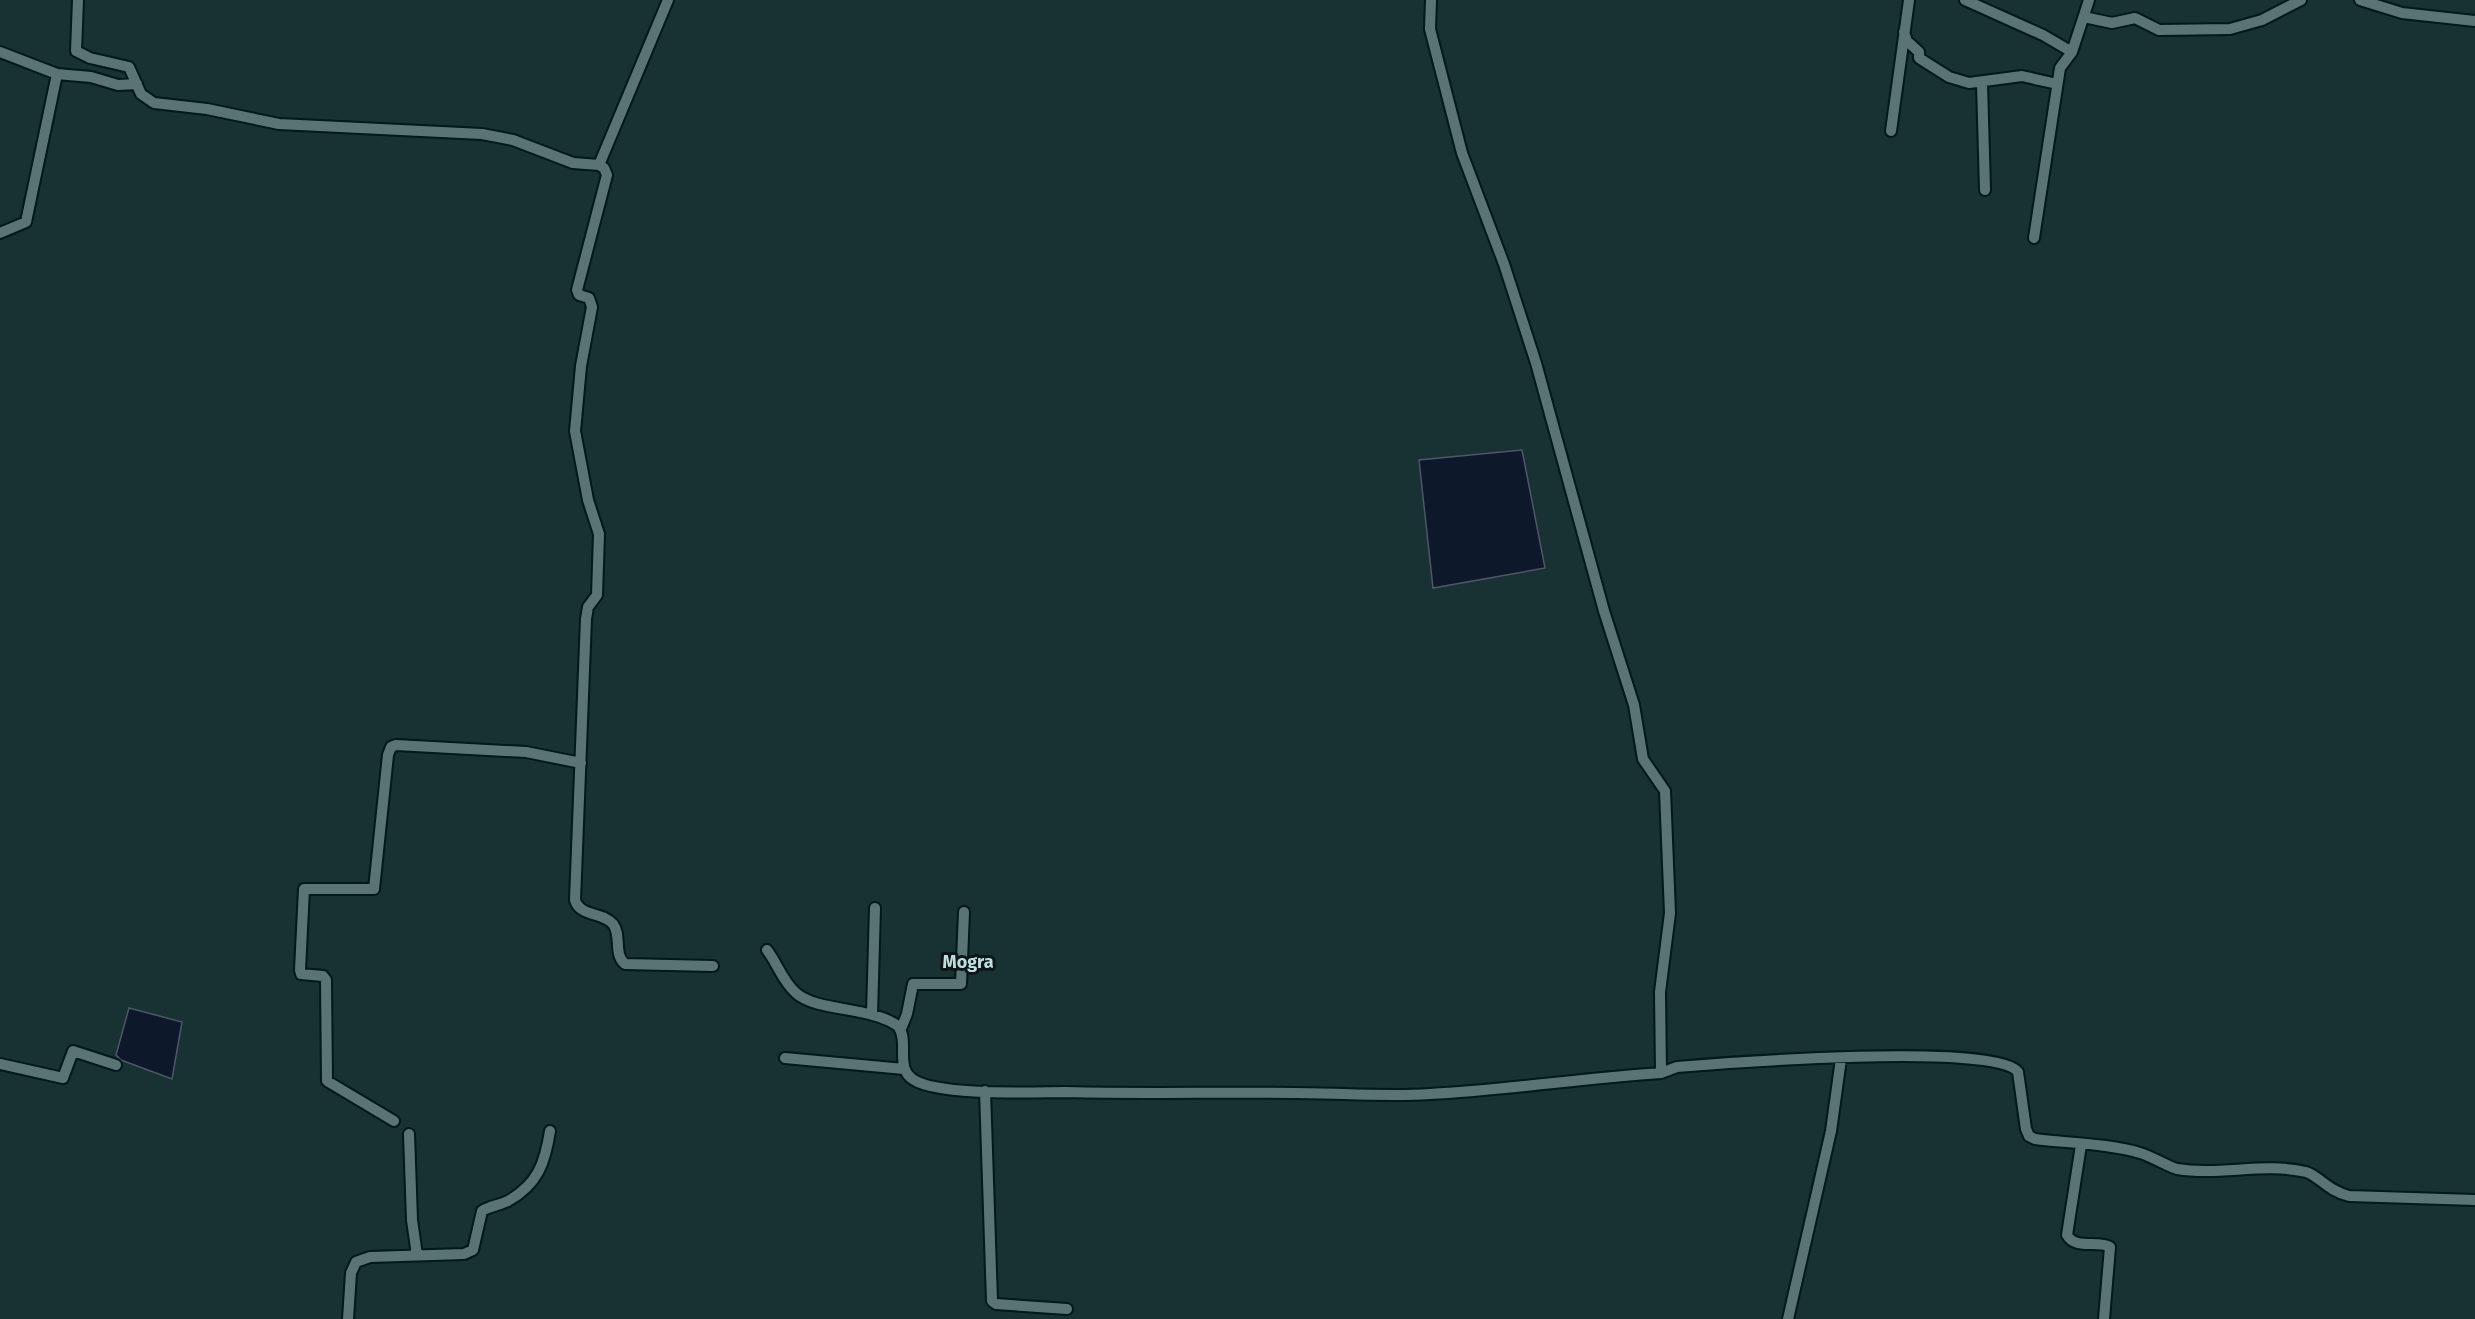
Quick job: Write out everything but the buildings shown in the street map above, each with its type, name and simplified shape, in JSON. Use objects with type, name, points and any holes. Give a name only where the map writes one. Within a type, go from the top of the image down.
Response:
[{"type":"street","points":[[78,0],[76,51],[90,58],[129,67],[141,94],[154,103],[207,109],[279,124],[483,134],[513,140],[573,163],[599,165],[604,168],[607,175],[576,290],[579,295],[589,298],[592,307],[581,366],[574,431],[588,500],[599,534],[597,595],[588,607],[586,619],[578,804],[577,905],[581,910],[611,922],[616,930],[619,957],[625,964],[713,966]]},
{"type":"street","points":[[599,165],[668,0]]},
{"type":"street","points":[[1431,0],[1430,28],[1462,153],[1504,264],[1536,363],[1604,612],[1634,705],[1643,759],[1665,791],[1670,913],[1660,992],[1661,1073]]},
{"type":"street","points":[[1891,131],[1909,0]]},
{"type":"street","points":[[1965,0],[2035,31],[2072,52]]},
{"type":"street","points":[[2085,16],[2112,24],[2135,18],[2159,30],[2230,29],[2262,20],[2301,0]]},
{"type":"street","points":[[2360,0],[2402,13],[2475,21]]},
{"type":"street","points":[[2034,238],[2060,68],[2072,52],[2089,1]]},
{"type":"street","points":[[1904,32],[1907,41],[1926,64],[1949,77],[1969,83],[1982,83],[2022,76],[2057,84]]},
{"type":"street","points":[[0,52],[57,74],[91,77],[118,85],[137,84]]},
{"type":"street","points":[[0,233],[26,222],[57,74]]},
{"type":"street","points":[[1982,83],[1985,190]]},
{"type":"street","points":[[394,1121],[327,1081],[326,981],[323,976],[301,974],[300,970],[304,889],[374,889],[388,755],[391,747],[396,745],[526,752],[581,763]]},
{"type":"street","points":[[873,1014],[875,908]]},
{"type":"street","points":[[964,912],[961,984],[913,984],[907,1014],[901,1029],[904,1069],[919,1082],[985,1091],[1397,1095],[1527,1088],[1661,1073],[1686,1066],[1940,1055],[1999,1061],[2014,1066],[2018,1072],[2023,1119],[2029,1136],[2138,1152],[2164,1161],[2174,1169],[2202,1171],[2260,1168],[2304,1172],[2333,1192],[2349,1197],[2475,1200]]},
{"type":"street","points":[[767,950],[792,990],[802,998],[873,1014],[894,1023],[901,1029]]},
{"type":"street","points":[[0,1064],[63,1078],[73,1051],[116,1065]]},
{"type":"street","points":[[785,1058],[904,1069]]},
{"type":"street","points":[[1788,1319],[1831,1131],[1841,1059]]},
{"type":"street","points":[[985,1091],[992,1300],[996,1304],[1067,1309]]},
{"type":"street","points":[[348,1319],[351,1273],[356,1262],[370,1257],[464,1254],[473,1250],[482,1211],[510,1199],[535,1179],[543,1167],[550,1131]]},
{"type":"street","points":[[410,1134],[412,1220],[417,1255]]},
{"type":"street","points":[[2081,1145],[2067,1235],[2071,1241],[2105,1244],[2110,1247],[2104,1319]]},
{"type":"water","points":[[1522,450],[1545,568],[1433,588],[1419,460]]},
{"type":"water","points":[[129,1008],[182,1022],[172,1079],[121,1060],[116,1055]]},
{"type":"district","name":"Mogra","points":[[968,962]]}]
